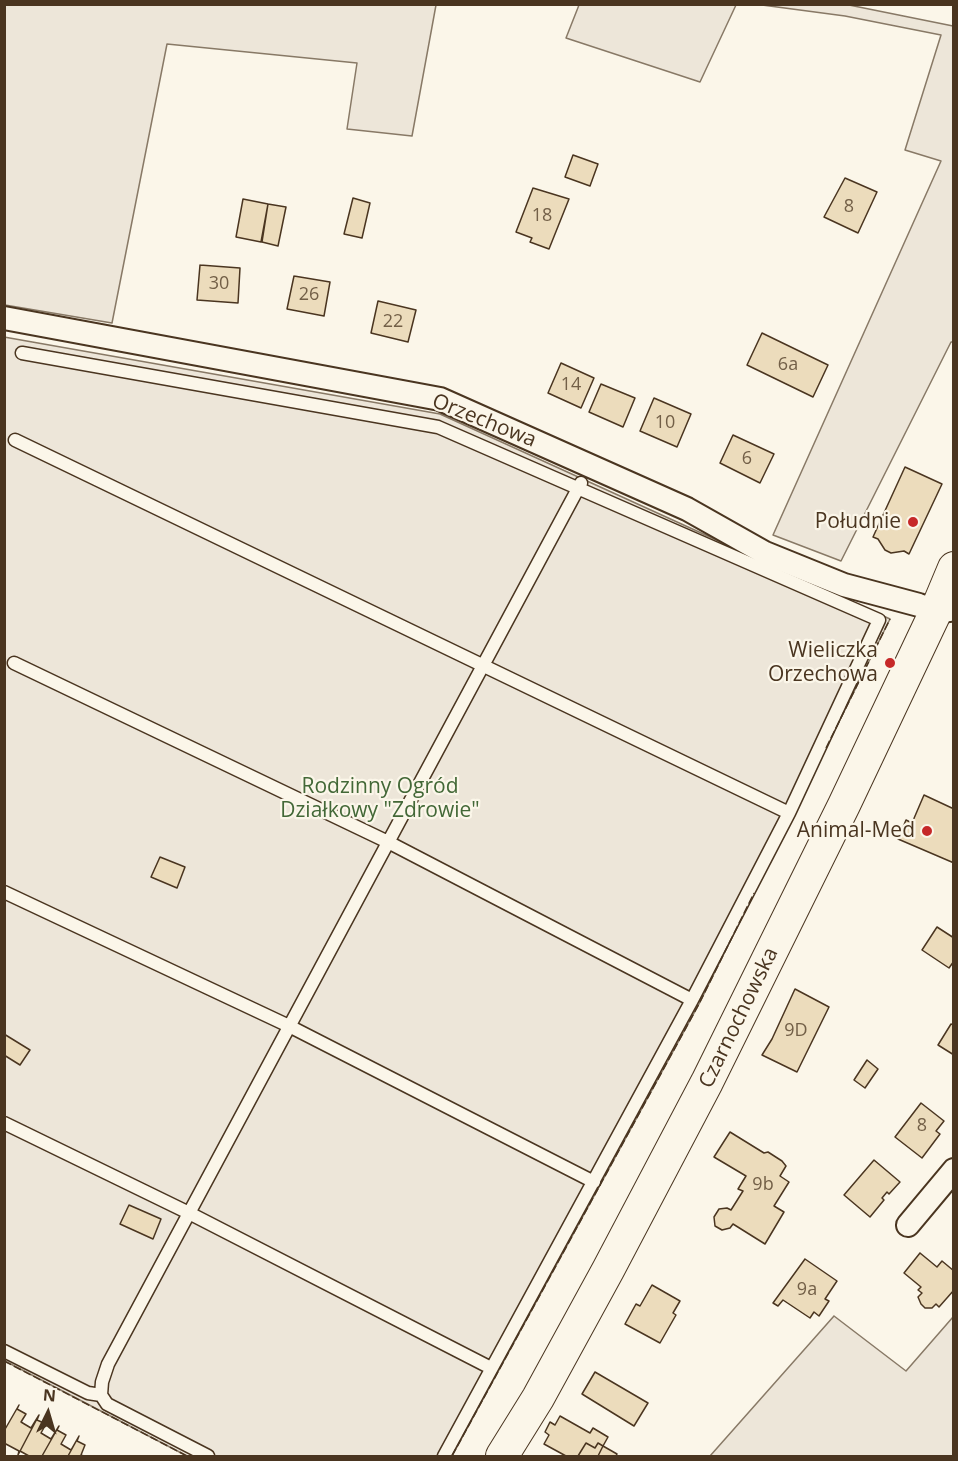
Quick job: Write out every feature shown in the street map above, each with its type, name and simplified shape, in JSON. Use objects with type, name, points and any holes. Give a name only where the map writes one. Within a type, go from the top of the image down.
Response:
[{"type":"street","name":"Orzechowa","points":[[4,318],[440,399],[687,509],[765,553],[844,585],[945,610]]},
{"type":"street","name":"Czarnochowska","points":[[502,1456],[538,1398],[613,1262],[697,1102],[844,805],[945,610],[954,568]]},
{"type":"street","points":[[908,1225],[954,1170]]},
{"type":"lane","points":[[22,353],[438,427],[579,485],[879,620],[789,813],[692,1000],[444,1456]]},
{"type":"lane","points":[[15,440],[789,813]]},
{"type":"lane","points":[[208,1456],[107,1404],[101,1395],[102,1382],[108,1364],[579,485]]},
{"type":"lane","points":[[14,663],[388,842],[692,1000]]},
{"type":"lane","points":[[4,892],[289,1026],[594,1182]]},
{"type":"lane","points":[[4,1123],[189,1214],[491,1368]]},
{"type":"lane","points":[[4,1351],[88,1393],[101,1395]]},
{"type":"green space","points":[[579,4],[736,5],[700,82],[566,38]]},
{"type":"green space","points":[[4,5],[436,5],[412,136],[347,129],[357,63],[167,44],[112,323],[5,305]]},
{"type":"green space","points":[[762,5],[849,5],[953,26],[953,342],[841,561],[773,535],[941,161],[905,150],[941,35],[845,16]]},
{"type":"green space","name":"Rodzinny Ogród Działkowy \"Zdrowie\"","points":[[4,337],[440,414],[890,619],[699,1004],[452,1456],[187,1456],[5,1361]]},
{"type":"green space","points":[[834,1316],[906,1371],[953,1317],[953,1456],[710,1456]]},
{"type":"building","points":[[573,155],[598,164],[590,186],[565,177]]},
{"type":"building","points":[[845,178],[877,192],[858,233],[824,217]]},
{"type":"building","points":[[533,188],[569,199],[549,249],[530,242],[532,238],[516,232]]},
{"type":"building","points":[[353,198],[370,203],[362,238],[344,234]]},
{"type":"building","points":[[243,199],[268,204],[261,242],[236,237]]},
{"type":"building","points":[[268,204],[286,207],[278,246],[262,242]]},
{"type":"building","points":[[200,265],[240,268],[238,303],[197,300]]},
{"type":"building","points":[[294,276],[330,282],[324,316],[287,309]]},
{"type":"building","points":[[378,301],[416,310],[408,342],[371,333]]},
{"type":"building","points":[[762,333],[828,365],[813,397],[747,365]]},
{"type":"building","points":[[561,363],[594,378],[581,408],[548,393]]},
{"type":"building","points":[[601,384],[635,398],[623,427],[589,412]]},
{"type":"building","points":[[654,398],[691,414],[677,447],[640,431]]},
{"type":"building","points":[[733,435],[774,454],[760,483],[720,463]]},
{"type":"building","points":[[905,467],[942,484],[909,554],[904,551],[891,553],[885,550],[878,539],[873,537]]},
{"type":"building","name":"Animal-Med","points":[[924,795],[954,809],[954,863],[898,839],[906,820],[912,823]]},
{"type":"building","points":[[160,857],[185,867],[177,888],[151,877]]},
{"type":"building","points":[[937,927],[954,938],[954,961],[949,968],[922,950]]},
{"type":"building","points":[[795,989],[829,1007],[797,1072],[762,1055]]},
{"type":"building","points":[[951,1024],[954,1025],[954,1055],[938,1045]]},
{"type":"building","points":[[4,1034],[30,1050],[20,1065],[4,1055]]},
{"type":"building","points":[[867,1060],[878,1069],[865,1088],[854,1080]]},
{"type":"building","points":[[921,1103],[944,1121],[936,1131],[940,1134],[922,1158],[895,1137]]},
{"type":"building","points":[[730,1132],[764,1153],[768,1152],[786,1166],[780,1176],[789,1182],[774,1206],[784,1212],[765,1244],[733,1224],[730,1228],[722,1230],[715,1226],[714,1217],[719,1209],[731,1210],[743,1191],[738,1189],[746,1176],[714,1157]]},
{"type":"building","points":[[874,1160],[900,1182],[889,1194],[887,1192],[882,1198],[884,1200],[870,1217],[844,1195]]},
{"type":"building","points":[[129,1205],[161,1219],[153,1239],[120,1224]]},
{"type":"building","points":[[920,1253],[937,1267],[942,1261],[954,1271],[954,1290],[939,1307],[936,1304],[932,1308],[925,1308],[918,1297],[922,1293],[918,1290],[921,1287],[904,1273]]},
{"type":"building","points":[[805,1259],[837,1281],[825,1299],[829,1301],[819,1316],[814,1312],[810,1318],[783,1300],[778,1306],[773,1303]]},
{"type":"building","points":[[652,1285],[680,1301],[673,1313],[676,1315],[660,1343],[625,1324],[636,1304],[640,1306]]},
{"type":"building","points":[[595,1372],[648,1403],[634,1426],[582,1394]]},
{"type":"building","points":[[19,1405],[17,1409],[26,1414],[21,1422],[31,1428],[39,1415],[18,1455],[19,1451],[4,1443],[4,1431]]},
{"type":"building","points":[[39,1415],[37,1420],[46,1424],[41,1433],[51,1439],[59,1426],[42,1456],[29,1456],[20,1451]]},
{"type":"building","points":[[560,1416],[590,1433],[593,1428],[608,1437],[603,1446],[598,1443],[595,1448],[586,1443],[578,1456],[566,1456],[544,1444],[549,1435],[545,1432],[550,1422],[555,1425]]},
{"type":"building","points":[[59,1426],[57,1430],[66,1435],[61,1444],[71,1450],[79,1436],[68,1456],[42,1456]]},
{"type":"building","points":[[79,1436],[77,1441],[85,1445],[81,1455],[84,1456],[68,1456]]},
{"type":"building","points":[[586,1443],[595,1448],[598,1443],[603,1446],[598,1456],[578,1456]]},
{"type":"building","points":[[603,1446],[617,1454],[616,1456],[598,1456]]},
{"type":"fence","points":[[826,748],[890,619]]},
{"type":"fence","points":[[452,1456],[699,1004],[754,893]]},
{"type":"fence","points":[[4,1361],[187,1456]]},
{"type":"place","name":"Południe","points":[[913,522]]},
{"type":"place","name":"Wieliczka Orzechowa","points":[[890,663]]},
{"type":"place","name":"Animal-Med","points":[[927,831]]}]
